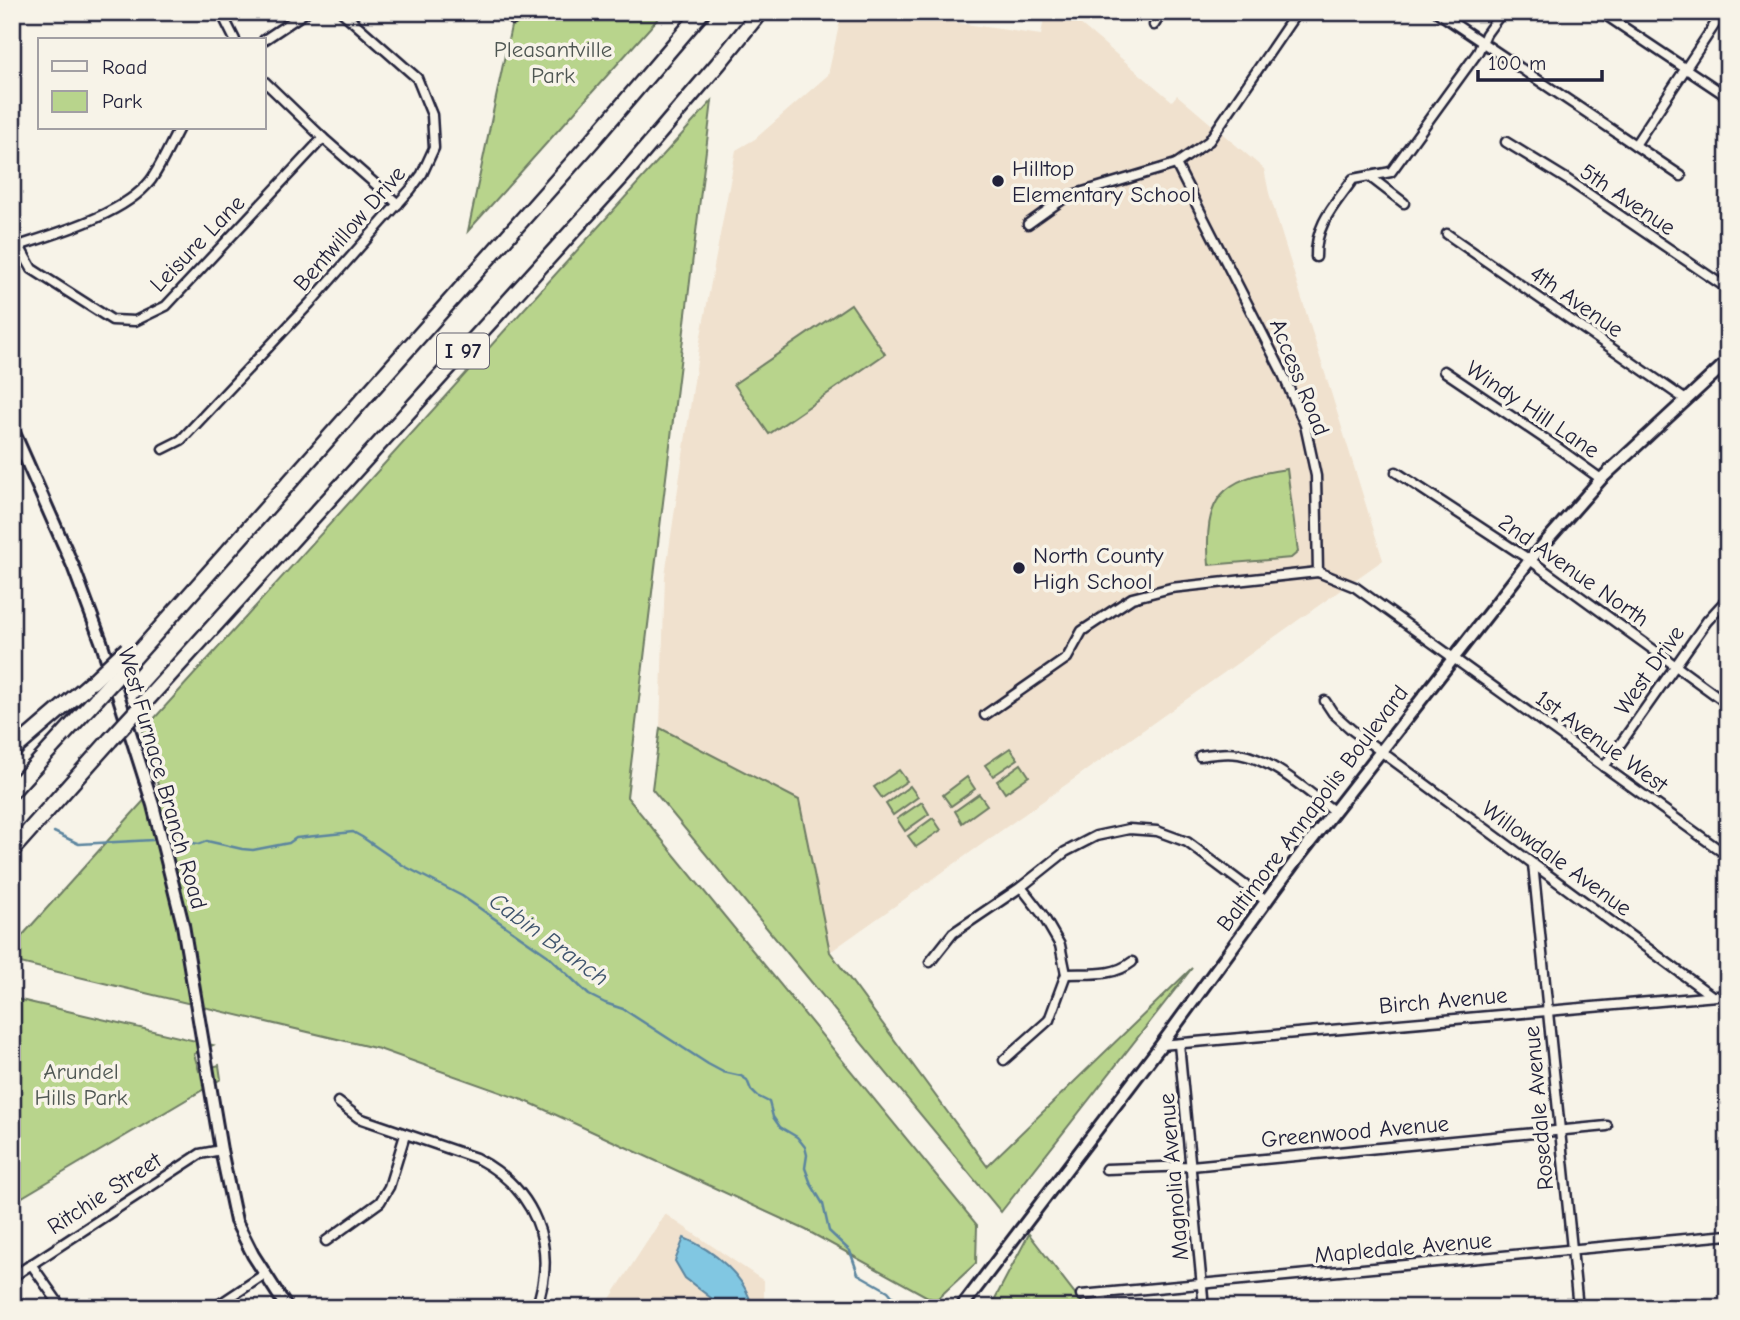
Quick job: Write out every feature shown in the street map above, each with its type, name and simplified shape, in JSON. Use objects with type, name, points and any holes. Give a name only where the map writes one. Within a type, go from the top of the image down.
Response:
[{"type":"highway","name":"I 97","points":[[129,655],[638,89],[702,12]]},
{"type":"highway","name":"I 97","points":[[12,849],[625,173],[760,12]]},
{"type":"highway","points":[[12,751],[92,682],[129,655]]},
{"type":"highway","points":[[12,791],[97,698],[129,655]]},
{"type":"main road","name":"Baltimore Annapolis Boulevard","points":[[961,1308],[1334,811],[1530,560],[1601,479],[1686,400],[1726,368]]},
{"type":"main road","name":"West Furnace Branch Road","points":[[12,428],[16,447],[73,566],[100,640],[153,805],[184,925],[221,1150],[236,1221],[264,1274],[287,1308]]},
{"type":"street","points":[[221,12],[234,38]]},
{"type":"street","points":[[266,39],[306,12]]},
{"type":"street","name":"Bentwillow Drive","points":[[163,450],[181,440],[311,302],[398,204],[422,174],[433,151],[433,118],[417,78],[342,12]]},
{"type":"street","points":[[505,12],[513,20]]},
{"type":"street","points":[[1154,25],[1162,12]]},
{"type":"street","points":[[1028,224],[1066,197],[1176,164],[1209,141],[1297,12]]},
{"type":"street","points":[[1437,12],[1681,176]]},
{"type":"street","points":[[1317,257],[1316,241],[1321,226],[1353,179],[1391,172],[1478,52],[1502,12]]},
{"type":"street","points":[[1601,12],[1728,97]]},
{"type":"street","points":[[1635,145],[1723,12]]},
{"type":"street","points":[[12,19],[12,25]]},
{"type":"street","points":[[266,83],[398,204]]},
{"type":"street","points":[[15,247],[128,203],[152,178],[178,130]]},
{"type":"street","name":"Leisure Lane","points":[[15,247],[32,269],[57,287],[112,320],[135,321],[166,306],[323,138]]},
{"type":"street","name":"5th Avenue","points":[[1506,142],[1568,180],[1728,289]]},
{"type":"street","name":"Access Road","points":[[1176,164],[1275,358],[1304,425],[1315,476],[1318,572]]},
{"type":"street","points":[[1369,176],[1404,203]]},
{"type":"street","name":"4th Avenue","points":[[1447,234],[1686,400]]},
{"type":"street","name":"Windy Hill Lane","points":[[1444,372],[1601,479]]},
{"type":"street","name":"2nd Avenue North","points":[[1396,472],[1530,560],[1728,704]]},
{"type":"street","points":[[985,715],[1067,658],[1082,631],[1132,598],[1171,587],[1318,572]]},
{"type":"street","name":"1st Avenue West","points":[[1318,572],[1355,587],[1728,856]]},
{"type":"street","name":"West Drive","points":[[1604,767],[1707,621],[1728,598]]},
{"type":"street","name":"Willowdale Avenue","points":[[1325,701],[1340,721],[1712,996]]},
{"type":"street","points":[[1200,756],[1236,753],[1252,757],[1268,765],[1334,811]]},
{"type":"street","points":[[930,962],[953,933],[1021,887],[1065,852],[1096,836],[1129,829],[1157,831],[1187,842],[1266,901]]},
{"type":"street","name":"Rosedale Avenue","points":[[1533,864],[1578,1308]]},
{"type":"street","points":[[1004,1059],[1049,1020],[1066,974],[1060,945],[1042,914],[1021,887]]},
{"type":"street","points":[[1066,974],[1107,973],[1123,969],[1132,962]]},
{"type":"street","name":"Birch Avenue","points":[[1161,1045],[1728,995]]},
{"type":"street","name":"Magnolia Avenue","points":[[1179,1044],[1204,1308]]},
{"type":"street","points":[[338,1102],[359,1118],[476,1158],[493,1167],[516,1186],[533,1211],[544,1243],[546,1266],[543,1288],[536,1308]]},
{"type":"street","name":"Greenwood Avenue","points":[[1106,1169],[1191,1166],[1607,1126]]},
{"type":"street","points":[[326,1241],[380,1202],[389,1186],[405,1135]]},
{"type":"street","name":"Ritchie Street","points":[[12,1277],[200,1154],[221,1150]]},
{"type":"street","name":"Mapledale Avenue","points":[[1081,1295],[1728,1235]]},
{"type":"street","points":[[31,1265],[62,1308]]},
{"type":"street","points":[[214,1308],[264,1274]]},
{"type":"shaded area","name":"North County High School","points":[[842,12],[882,12],[1041,35],[1045,12],[1066,12],[1172,101],[1177,95],[1264,169],[1269,193],[1383,560],[830,952],[799,800],[660,728],[665,576],[700,341],[736,150],[755,139],[828,75]]},
{"type":"shaded area","points":[[665,1214],[764,1281],[764,1308],[604,1308]]},
{"type":"green space","name":"Pleasantville Park","points":[[514,12],[664,12],[468,231]]},
{"type":"green space","points":[[712,101],[627,797],[977,1225],[976,1263],[935,1301],[806,1230],[528,1102],[379,1049],[12,961],[12,947],[158,785],[142,732]]},
{"type":"green space","points":[[851,304],[885,354],[769,434],[734,384]]},
{"type":"green space","points":[[1287,469],[1298,552],[1291,558],[1209,565],[1209,523],[1221,495],[1246,478]]},
{"type":"green space","points":[[660,728],[799,800],[830,952],[987,1166],[1192,968],[1001,1212],[652,789]]},
{"type":"green space","points":[[1010,748],[1018,759],[993,776],[985,765]]},
{"type":"green space","points":[[1021,764],[1029,776],[1005,793],[997,781]]},
{"type":"green space","points":[[899,770],[907,781],[882,798],[874,787]]},
{"type":"green space","points":[[967,777],[975,789],[951,806],[943,795]]},
{"type":"green space","points":[[910,786],[918,797],[893,815],[886,804]]},
{"type":"green space","points":[[979,794],[987,805],[962,823],[955,811]]},
{"type":"green space","points":[[922,802],[929,814],[905,831],[897,819]]},
{"type":"green space","points":[[933,818],[941,830],[916,847],[908,836]]},
{"type":"green space","name":"Arundel Hills Park","points":[[12,998],[213,1045],[194,1054],[199,1071],[219,1065],[221,1079],[12,1203]]},
{"type":"green space","points":[[1029,1234],[1086,1308],[990,1308]]},
{"type":"water","points":[[684,1238],[706,1249],[736,1275],[752,1308],[724,1308],[685,1278],[675,1261]]},
{"type":"waterway","name":"Cabin Branch","points":[[54,832],[79,844],[153,840]]},
{"type":"waterway","name":"Cabin Branch","points":[[172,840],[199,844],[207,841],[253,850],[289,843],[296,838],[353,832],[404,866],[462,896],[547,955],[589,995],[623,1009],[723,1072],[741,1076],[747,1080],[757,1096],[769,1102],[773,1117],[780,1127],[797,1137],[805,1147],[805,1168],[823,1204],[829,1231],[850,1251],[858,1274],[888,1291],[893,1297],[895,1308]]},
{"type":"place","name":"Hilltop Elementary School","points":[[998,181]]},
{"type":"place","name":"North County High School","points":[[1019,568]]}]
